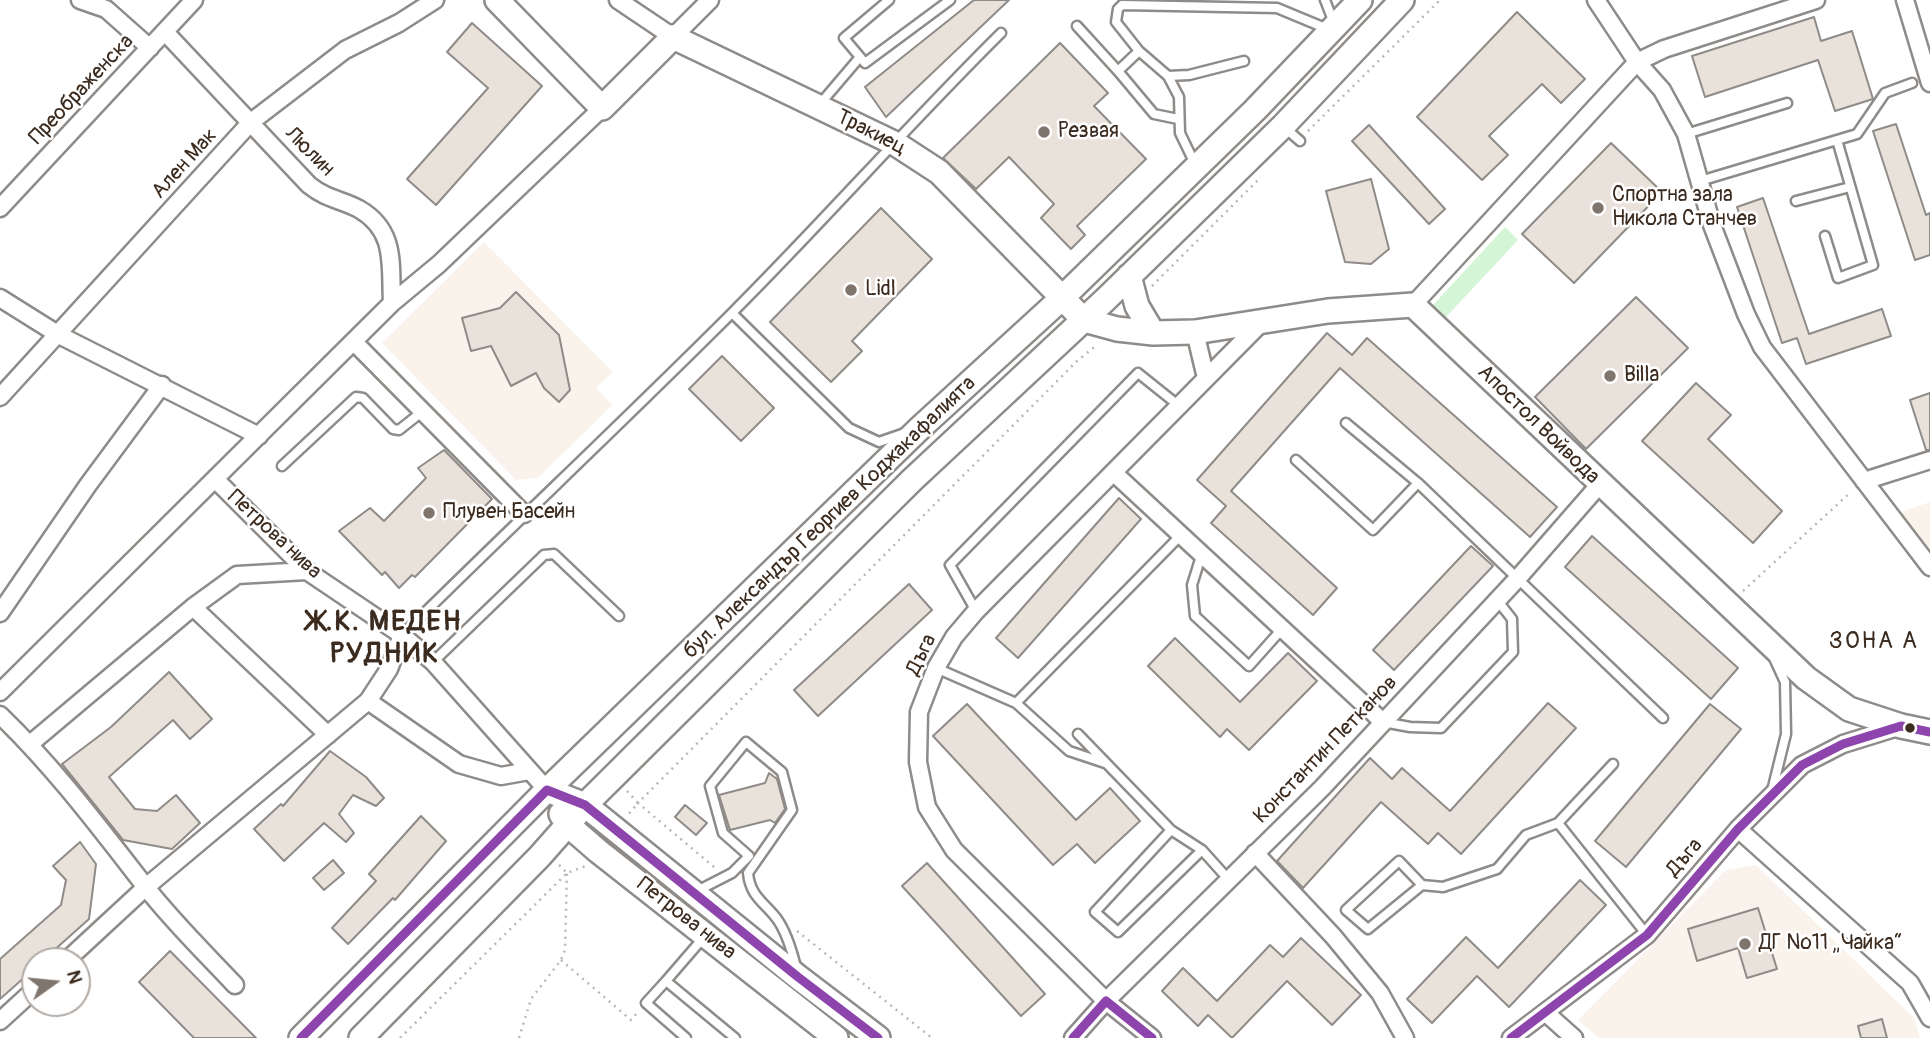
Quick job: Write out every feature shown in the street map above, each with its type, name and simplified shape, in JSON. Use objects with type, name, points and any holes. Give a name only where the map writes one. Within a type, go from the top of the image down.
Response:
[{"type":"main road","points":[[497,0],[601,108],[673,37]]},
{"type":"main road","name":"бул. Александър Георгиев Коджакафалията","points":[[301,1038],[547,790],[920,428],[1061,299],[1255,110],[1360,0]]},
{"type":"main road","name":"бул. Александър Георгиев Коджакафалията","points":[[361,1038],[585,805],[912,480],[1129,276],[1294,136],[1402,0]]},
{"type":"main road","name":"Тракиец","points":[[673,37],[895,144],[939,172],[1084,320]]},
{"type":"main road","points":[[1129,276],[1137,306],[1153,333]]},
{"type":"main road","points":[[1084,320],[1117,329],[1153,333],[1195,332],[1328,311],[1413,305]]},
{"type":"main road","name":"Апостол Войвода","points":[[1413,305],[1806,678],[1849,709],[1901,726],[1930,732]]},
{"type":"main road","name":"Петрова нива","points":[[547,790],[585,805],[878,1038]]},
{"type":"main road","name":"Петрова нива","points":[[547,790],[568,825],[836,1038]]},
{"type":"street","points":[[80,0],[106,9],[150,48]]},
{"type":"street","name":"Преображенска","points":[[0,208],[194,0]]},
{"type":"street","name":"Ален Мак","points":[[0,397],[251,122],[345,50],[399,23],[435,0]]},
{"type":"street","name":"Тракиец","points":[[618,0],[673,37]]},
{"type":"street","points":[[673,37],[710,0]]},
{"type":"street","points":[[1596,0],[1637,62],[1662,90],[1686,134],[1712,225],[1746,314],[1762,347],[1930,567]]},
{"type":"street","points":[[1413,305],[1637,62],[1664,49],[1816,0]]},
{"type":"street","points":[[1905,0],[1930,83]]},
{"type":"street","name":"Люлин","points":[[165,32],[309,185],[324,197],[359,209],[380,226],[388,241],[392,303]]},
{"type":"street","points":[[0,692],[392,303],[439,264],[601,108]]},
{"type":"street","points":[[0,298],[59,335],[259,436]]},
{"type":"street","name":"Дъга","points":[[1152,1038],[1106,1001],[954,850],[927,807],[918,762],[919,712],[936,668],[954,637],[976,611],[1263,321]]},
{"type":"street","points":[[1219,328],[1224,349],[1223,360]]},
{"type":"street","points":[[1195,332],[1206,378]]},
{"type":"street","points":[[354,342],[524,514]]},
{"type":"street","points":[[1,611],[88,485],[162,385]]},
{"type":"street","points":[[1864,481],[1930,460]]},
{"type":"street","points":[[1114,473],[1383,722]]},
{"type":"street","name":"Петрова нива","points":[[215,479],[307,571],[402,635],[433,662],[547,790]]},
{"type":"street","name":"Константин Петканов","points":[[1073,1038],[1106,1001],[1322,788],[1518,578],[1600,484]]},
{"type":"street","points":[[30,744],[193,607],[237,575],[307,571]]},
{"type":"street","points":[[193,607],[328,735]]},
{"type":"street","points":[[81,947],[146,887],[368,701],[389,669],[402,635]]},
{"type":"street","points":[[368,701],[459,764],[501,776],[530,771]]},
{"type":"street","points":[[0,715],[30,744],[123,855],[146,887],[235,985]]},
{"type":"street","name":"Дъга","points":[[1511,1038],[1647,935],[1738,829],[1802,765],[1843,744],[1901,726]]},
{"type":"street","points":[[1738,829],[1910,983],[1930,1018]]},
{"type":"street","points":[[1255,853],[1334,936],[1380,993],[1405,1038]]},
{"type":"street","points":[[0,1021],[21,1002]]},
{"type":"street","points":[[1546,1013],[1574,1038]]},
{"type":"lane","points":[[889,0],[844,38],[865,63],[950,0]]},
{"type":"lane","points":[[1325,0],[1333,28]]},
{"type":"lane","points":[[1196,166],[1184,146],[1178,119],[1179,97],[1168,76],[1139,51],[1116,22],[1118,9],[1122,5],[1277,8],[1333,28]]},
{"type":"lane","points":[[1077,26],[1154,114],[1178,119]]},
{"type":"lane","points":[[402,635],[732,313],[895,144],[922,112],[1001,33]]},
{"type":"lane","points":[[1118,71],[1139,51]]},
{"type":"lane","points":[[818,106],[860,57]]},
{"type":"lane","points":[[1168,76],[1189,75],[1244,61]]},
{"type":"lane","points":[[1700,181],[1857,134],[1885,93],[1912,83]]},
{"type":"lane","points":[[1686,134],[1787,103]]},
{"type":"lane","points":[[1825,236],[1838,278],[1873,265],[1837,140]]},
{"type":"lane","points":[[1796,201],[1850,187]]},
{"type":"lane","points":[[732,313],[849,428],[879,442],[920,428]]},
{"type":"lane","points":[[976,611],[950,565],[1138,373],[1178,405]]},
{"type":"lane","points":[[282,466],[356,397],[363,398],[394,429],[399,430],[423,411]]},
{"type":"lane","points":[[1346,423],[1418,483],[1662,718]]},
{"type":"lane","points":[[1296,460],[1373,530],[1418,483]]},
{"type":"lane","points":[[1016,703],[1181,534]]},
{"type":"lane","points":[[1202,553],[1192,585],[1195,616],[1249,666],[1282,629]]},
{"type":"lane","points":[[433,662],[544,555],[554,554],[619,616]]},
{"type":"lane","points":[[1383,722],[1410,727],[1441,728],[1514,652],[1512,619],[1497,600]]},
{"type":"lane","points":[[1767,643],[1785,682],[1786,734],[1770,796]]},
{"type":"lane","points":[[936,668],[1016,703],[1069,751],[1108,764]]},
{"type":"lane","points":[[1078,734],[1171,830],[1202,850],[1229,880]]},
{"type":"lane","points":[[694,893],[752,859],[792,810],[782,772],[746,742],[710,786],[723,833],[752,859]]},
{"type":"lane","points":[[1422,886],[1399,861],[1346,910],[1368,929],[1422,886],[1443,887],[1497,869],[1526,835],[1558,823],[1613,764]]},
{"type":"lane","points":[[1558,823],[1647,935]]},
{"type":"lane","points":[[1171,830],[1095,912],[1118,932],[1202,850]]},
{"type":"lane","points":[[752,859],[748,873],[749,888],[778,921],[791,948],[798,976]]},
{"type":"lane","points":[[686,1038],[646,1003],[705,935]]},
{"type":"lane","points":[[666,981],[735,1038]]},
{"type":"path","points":[[1294,136],[1440,0]]},
{"type":"path","points":[[1137,306],[1150,288],[1261,177]]},
{"type":"path","points":[[638,803],[1077,361],[1117,329]]},
{"type":"path","points":[[1727,605],[1864,481]]},
{"type":"path","points":[[400,1038],[567,873],[565,950],[562,960],[531,999],[519,1038]]},
{"type":"path","points":[[562,960],[631,1020],[646,1003]]},
{"type":"shaded area","points":[[484,242],[613,372],[596,388],[612,405],[538,478],[516,480],[382,343]]},
{"type":"shaded area","points":[[1930,502],[1930,556],[1897,513]]},
{"type":"shaded area","name":"ДГ №11 „Чайка“","points":[[1756,865],[1914,1018],[1920,1038],[1599,1038],[1578,1020],[1726,870]]},
{"type":"green space","points":[[1505,227],[1518,240],[1446,317],[1433,305]]},
{"type":"building","points":[[974,0],[1009,0],[886,117],[865,87]]},
{"type":"building","points":[[1517,12],[1585,79],[1561,103],[1542,84],[1489,136],[1508,155],[1482,180],[1417,117]]},
{"type":"building","points":[[1814,17],[1821,41],[1852,31],[1873,99],[1835,111],[1818,60],[1705,97],[1692,56]]},
{"type":"building","points":[[472,23],[542,86],[436,205],[407,179],[488,88],[447,52]]},
{"type":"building","name":"Резвая","points":[[1060,43],[1108,93],[1094,106],[1146,159],[1077,226],[1085,235],[1071,249],[1041,218],[1054,204],[1009,157],[976,189],[943,158]]},
{"type":"building","points":[[1896,124],[1926,215],[1930,213],[1930,255],[1915,260],[1873,131]]},
{"type":"building","points":[[1369,125],[1445,209],[1429,224],[1352,141]]},
{"type":"building","points":[[1611,143],[1662,192],[1574,283],[1522,234]]},
{"type":"building","points":[[1371,179],[1389,249],[1371,264],[1345,262],[1326,191]]},
{"type":"building","points":[[1763,198],[1809,334],[1882,309],[1891,336],[1806,364],[1797,338],[1782,343],[1737,207]]},
{"type":"building","name":"Lidl","points":[[881,208],[932,259],[852,341],[862,351],[831,382],[770,322]]},
{"type":"building","points":[[516,292],[559,335],[570,390],[559,402],[544,388],[536,373],[511,386],[491,346],[471,351],[462,318],[500,308]]},
{"type":"building","points":[[1636,297],[1688,348],[1586,449],[1535,397]]},
{"type":"building","points":[[1327,333],[1352,355],[1367,338],[1557,507],[1530,537],[1340,368],[1231,491],[1337,588],[1313,615],[1211,523],[1226,506],[1197,480]]},
{"type":"building","points":[[722,356],[774,408],[741,441],[689,389]]},
{"type":"building","points":[[1696,383],[1731,415],[1708,439],[1782,511],[1753,543],[1642,441]]},
{"type":"building","points":[[1930,393],[1930,450],[1926,450],[1910,400]]},
{"type":"building","points":[[444,450],[492,499],[415,577],[412,575],[399,588],[385,572],[382,575],[339,531],[370,508],[384,521],[426,478],[418,468]]},
{"type":"building","points":[[1119,498],[1141,519],[1018,658],[996,638]]},
{"type":"building","points":[[1592,536],[1738,668],[1711,699],[1565,567]]},
{"type":"building","points":[[1471,546],[1493,566],[1394,670],[1373,650]]},
{"type":"building","points":[[909,584],[932,610],[818,716],[794,690]]},
{"type":"building","points":[[1175,638],[1240,702],[1288,653],[1317,681],[1249,750],[1227,729],[1220,737],[1148,666]]},
{"type":"building","points":[[169,672],[212,719],[190,739],[173,720],[109,777],[135,809],[157,811],[176,795],[200,823],[172,849],[123,840],[62,764],[111,727]]},
{"type":"building","points":[[1548,703],[1576,728],[1461,854],[1438,833],[1428,844],[1381,802],[1303,888],[1277,861],[1370,758],[1392,779],[1402,768],[1450,811]]},
{"type":"building","points":[[967,704],[1076,820],[1110,788],[1140,821],[1095,863],[1077,844],[1053,865],[933,736]]},
{"type":"building","points":[[1710,704],[1741,729],[1626,867],[1595,841]]},
{"type":"building","points":[[330,751],[366,777],[384,798],[376,806],[353,795],[339,814],[354,833],[346,842],[324,823],[284,861],[254,829],[281,804],[283,806]]},
{"type":"building","points":[[769,773],[777,779],[785,809],[775,823],[770,820],[730,830],[719,795],[765,783]]},
{"type":"building","points":[[685,805],[707,823],[696,835],[675,817]]},
{"type":"building","points":[[421,816],[446,841],[395,900],[393,898],[348,944],[332,928],[376,881],[369,874]]},
{"type":"building","points":[[80,842],[96,864],[89,919],[58,947],[21,947],[21,980],[0,999],[0,959],[61,905],[66,880],[53,866]]},
{"type":"building","points":[[333,860],[344,873],[324,890],[313,878]]},
{"type":"building","points":[[927,863],[1045,994],[1021,1016],[902,886]]},
{"type":"building","points":[[1580,880],[1606,905],[1509,1007],[1477,976],[1432,1023],[1407,999],[1466,937],[1498,968]]},
{"type":"building","points":[[1758,908],[1777,969],[1747,978],[1738,948],[1697,961],[1688,929]]},
{"type":"building","points":[[1301,938],[1361,995],[1332,1025],[1287,981],[1232,1038],[1208,1015],[1198,1026],[1162,991],[1183,968],[1217,1001],[1270,945],[1283,957]]},
{"type":"building","points":[[170,951],[256,1038],[194,1038],[139,982]]},
{"type":"building","points":[[1882,1019],[1887,1038],[1861,1038],[1858,1026]]},
{"type":"transit line","points":[[1511,1038],[1647,935],[1738,829],[1802,765],[1843,744],[1901,726],[1930,732]]},
{"type":"transit line","points":[[301,1038],[547,790],[585,805],[878,1038]]},
{"type":"transit line","points":[[1073,1038],[1106,1001],[1152,1038]]},
{"type":"place","name":"Резвая","points":[[1044,132]]},
{"type":"place","name":"Спортна зала Никола Станчев","points":[[1598,208]]},
{"type":"place","name":"Lidl","points":[[851,290]]},
{"type":"place","name":"Billa","points":[[1610,376]]},
{"type":"place","name":"Плувен Басейн","points":[[429,513]]},
{"type":"place","name":"ДГ №11 „Чайка“","points":[[1745,944]]},
{"type":"district","name":"Ж.К. МЕДЕН РУДНИК","points":[[385,639]]},
{"type":"district","name":"ЗОНА А","points":[[1874,642]]}]
